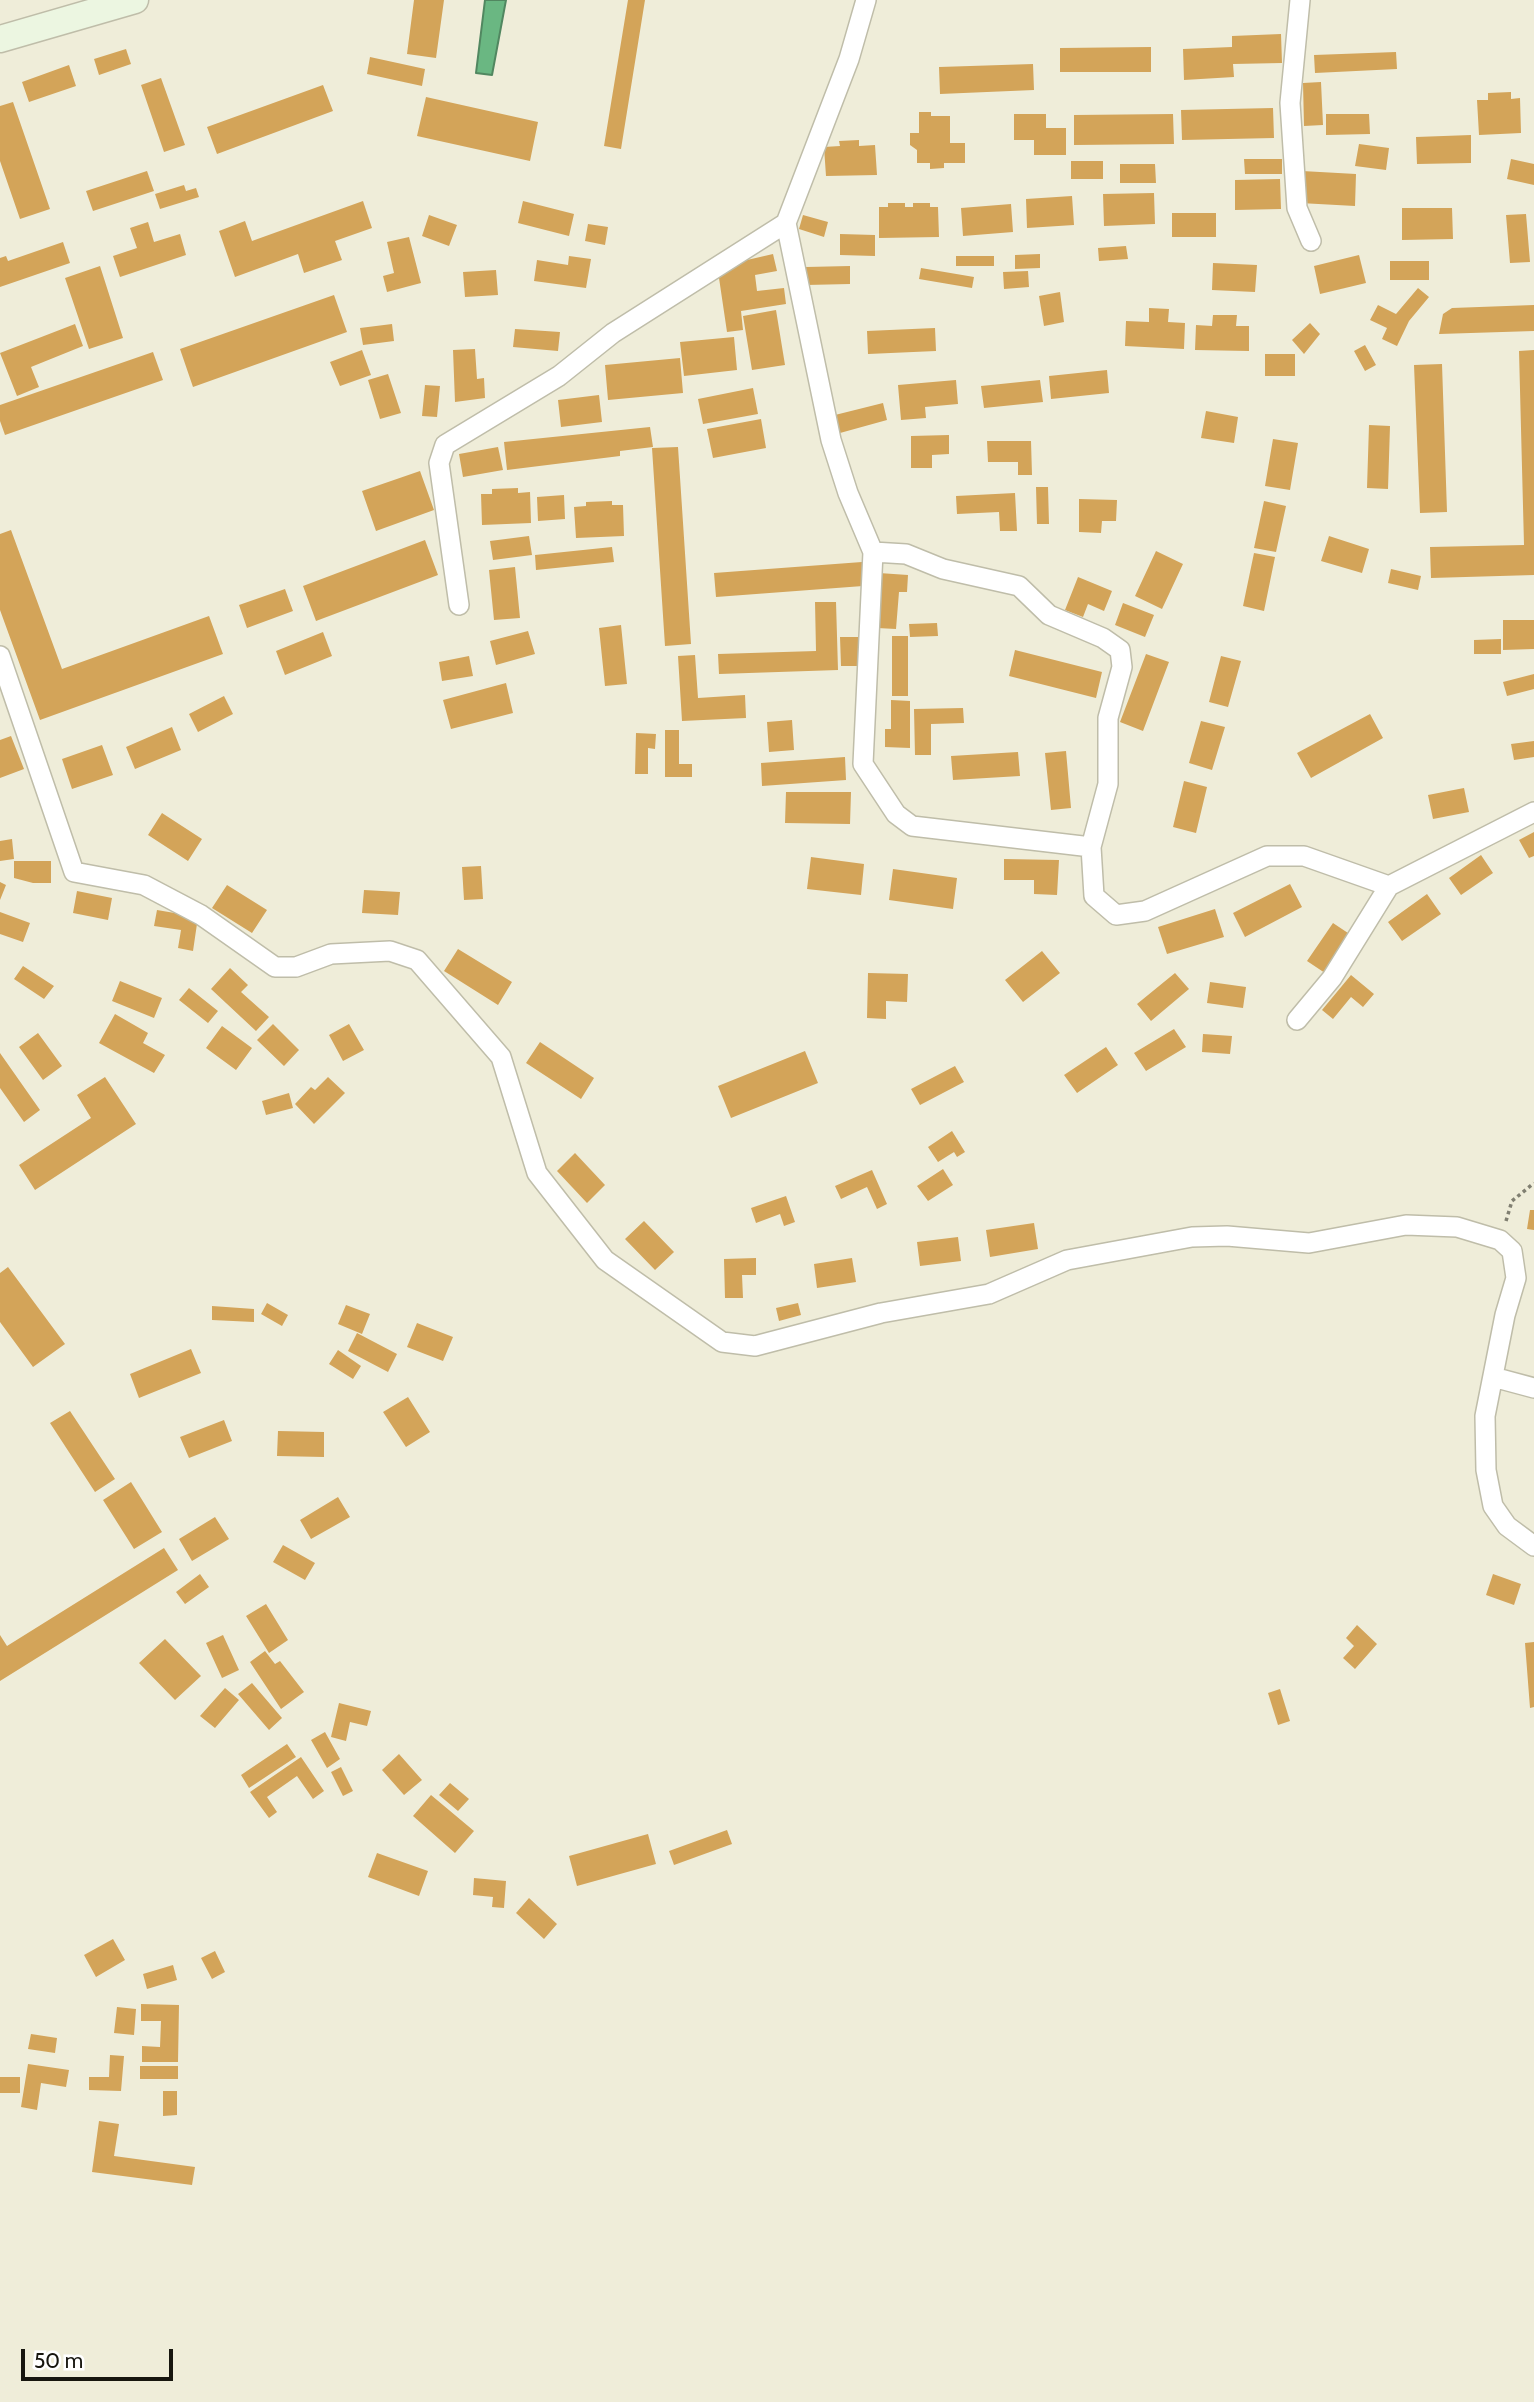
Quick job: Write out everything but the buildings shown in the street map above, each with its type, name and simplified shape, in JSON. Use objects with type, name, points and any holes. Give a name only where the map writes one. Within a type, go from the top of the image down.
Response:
[{"type":"main road","points":[[0,39],[135,0]]},
{"type":"street","points":[[866,0],[849,59],[786,223],[831,440],[848,493],[873,552],[863,764],[896,814],[912,826],[1091,847]]},
{"type":"street","points":[[1300,0],[1290,103],[1297,208],[1311,241]]},
{"type":"street","points":[[459,606],[439,463],[445,445],[559,376],[614,333],[786,223]]},
{"type":"street","points":[[873,552],[906,554],[943,569],[1019,586],[1049,615],[1102,638],[1120,650],[1122,667],[1108,718],[1108,784],[1091,847],[1094,896],[1116,915],[1145,911],[1267,856],[1304,856],[1389,886]]},
{"type":"street","points":[[0,656],[75,872],[144,885],[201,915],[275,967],[296,967],[331,954],[366,952],[390,951],[417,960],[501,1058],[537,1174],[605,1260],[722,1342],[755,1346],[881,1313],[989,1294],[1067,1260],[1192,1237],[1227,1236],[1309,1243],[1406,1225],[1457,1227],[1500,1240],[1512,1251],[1517,1278],[1485,1416],[1486,1470],[1493,1506],[1507,1526],[1534,1546]]},
{"type":"street","points":[[1297,1020],[1332,978],[1389,886],[1534,811]]},
{"type":"street","points":[[1493,1377],[1534,1388]]},
{"type":"path","points":[[1500,1240],[1513,1201],[1534,1183]]},
{"type":"shaded area","points":[[485,0],[506,0],[492,75],[476,73]]}]
